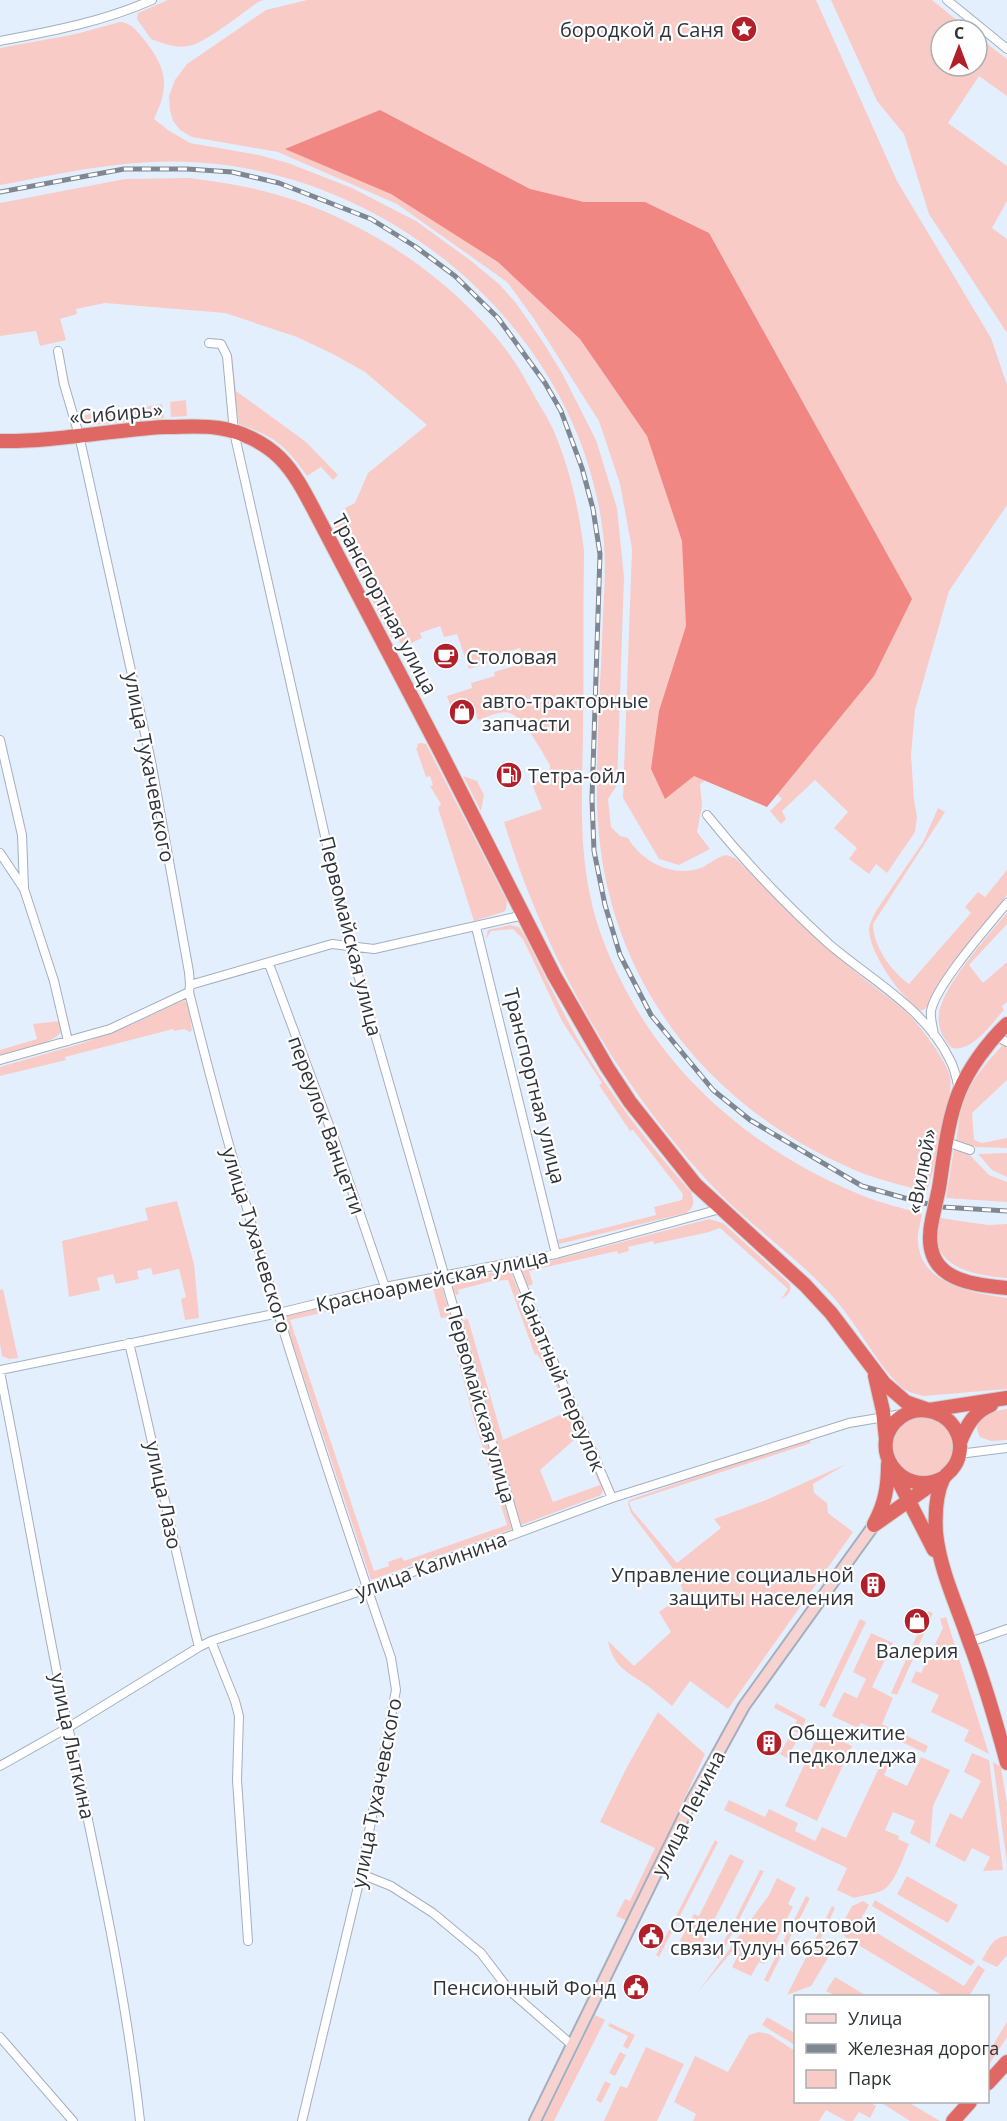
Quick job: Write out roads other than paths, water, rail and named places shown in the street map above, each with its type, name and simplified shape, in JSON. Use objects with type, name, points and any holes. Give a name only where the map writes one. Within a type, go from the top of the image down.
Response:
[{"type":"highway","name":"«Сибирь»","points":[[0,441],[186,426],[220,428],[234,432]]},
{"type":"highway","name":"Транспортная улица","points":[[234,432],[260,443],[279,457],[299,484],[554,975],[613,1076],[696,1185],[805,1285],[831,1313],[894,1393],[906,1402],[938,1413],[949,1421],[955,1428],[959,1448]]},
{"type":"highway","name":"«Вилюй»","points":[[1007,1024],[1001,1039],[959,1090],[952,1111],[932,1220],[931,1249],[935,1261],[944,1272],[954,1278],[977,1285],[1007,1288]]},
{"type":"highway","points":[[873,1368],[884,1417],[888,1486],[886,1498],[874,1525]]},
{"type":"highway","points":[[874,1525],[940,1480],[953,1469],[966,1426],[980,1409],[1007,1398],[909,1413],[892,1426],[887,1453],[895,1471],[910,1482],[924,1484],[940,1480]]},
{"type":"highway","points":[[887,1453],[940,1560],[970,1642],[1007,1763]]},
{"type":"highway","points":[[940,1480],[936,1515],[940,1560]]},
{"type":"highway","points":[[989,2081],[1007,2062]]},
{"type":"highway","points":[[953,2121],[969,2103]]},
{"type":"main road","name":"улица Ленина","points":[[535,2121],[691,1802],[739,1715],[874,1525]]},
{"type":"street","points":[[0,41],[80,26],[126,12],[152,0]]},
{"type":"street","points":[[947,0],[1007,49]]},
{"type":"street","name":"Первомайская улица","points":[[209,343],[221,344],[227,356],[234,432],[350,947],[518,1532]]},
{"type":"street","name":"улица Тухачевского","points":[[58,351],[64,384],[79,435],[151,761],[189,989],[211,1084],[279,1313],[391,1658],[396,1690],[361,1874],[302,2121]]},
{"type":"street","points":[[0,740],[22,835],[24,889]]},
{"type":"street","points":[[707,815],[791,908],[831,945],[902,1000],[935,1036],[950,1059],[959,1090]]},
{"type":"street","points":[[0,853],[24,889],[54,981],[68,1041]]},
{"type":"street","points":[[935,1036],[931,1012],[933,1003],[953,971],[1007,903]]},
{"type":"street","points":[[0,1060],[129,1022],[189,989],[332,944],[374,949],[524,915]]},
{"type":"street","name":"Транспортная улица","points":[[476,927],[556,1254]]},
{"type":"street","name":"переулок Ванцетти","points":[[269,964],[335,1141],[385,1287]]},
{"type":"street","points":[[947,1142],[970,1150]]},
{"type":"street","name":"Красноармейская улица","points":[[0,1371],[129,1342],[279,1313],[385,1287],[514,1264],[720,1209]]},
{"type":"street","name":"Канатный переулок","points":[[514,1264],[544,1343],[612,1498]]},
{"type":"street","name":"улица Лазо","points":[[129,1342],[146,1411],[182,1584],[199,1647]]},
{"type":"street","name":"улица Лыткина","points":[[0,1371],[119,1974],[140,2121]]},
{"type":"street","name":"улица Калинина","points":[[0,1766],[211,1641],[367,1589],[612,1498],[849,1422],[909,1413]]},
{"type":"street","points":[[959,1448],[1007,1448]]},
{"type":"street","points":[[970,1642],[1007,1629]]},
{"type":"street","points":[[211,1641],[236,1701],[239,1716],[237,1780],[248,1941]]},
{"type":"street","points":[[361,1874],[390,1886],[433,1913],[481,1953],[510,1991],[572,2045]]},
{"type":"street","points":[[0,2037],[73,2121]]},
{"type":"railway","points":[[0,192],[124,169],[232,172],[279,183],[371,219],[416,247],[455,276],[498,318],[545,383],[561,411],[582,468],[593,509],[600,554],[592,799],[594,851],[605,905],[620,955],[651,1015],[713,1090],[750,1120],[862,1186],[942,1207],[1007,1211]]},
{"type":"place","name":"бородкой д Саня","points":[[744,29]]},
{"type":"place","name":"Столовая","points":[[446,656]]},
{"type":"place","name":"авто-тракторные запчасти","points":[[462,712]]},
{"type":"place","name":"Тетра-ойл","points":[[509,775]]},
{"type":"place","name":"Управление социальной защиты населения","points":[[873,1585]]},
{"type":"place","name":"Валерия","points":[[917,1621]]},
{"type":"place","name":"Общежитие педколледжа","points":[[769,1743]]},
{"type":"place","name":"Отделение почтовой связи Тулун 665267","points":[[651,1936]]},
{"type":"place","name":"Пенсионный Фонд","points":[[636,1987]]}]
